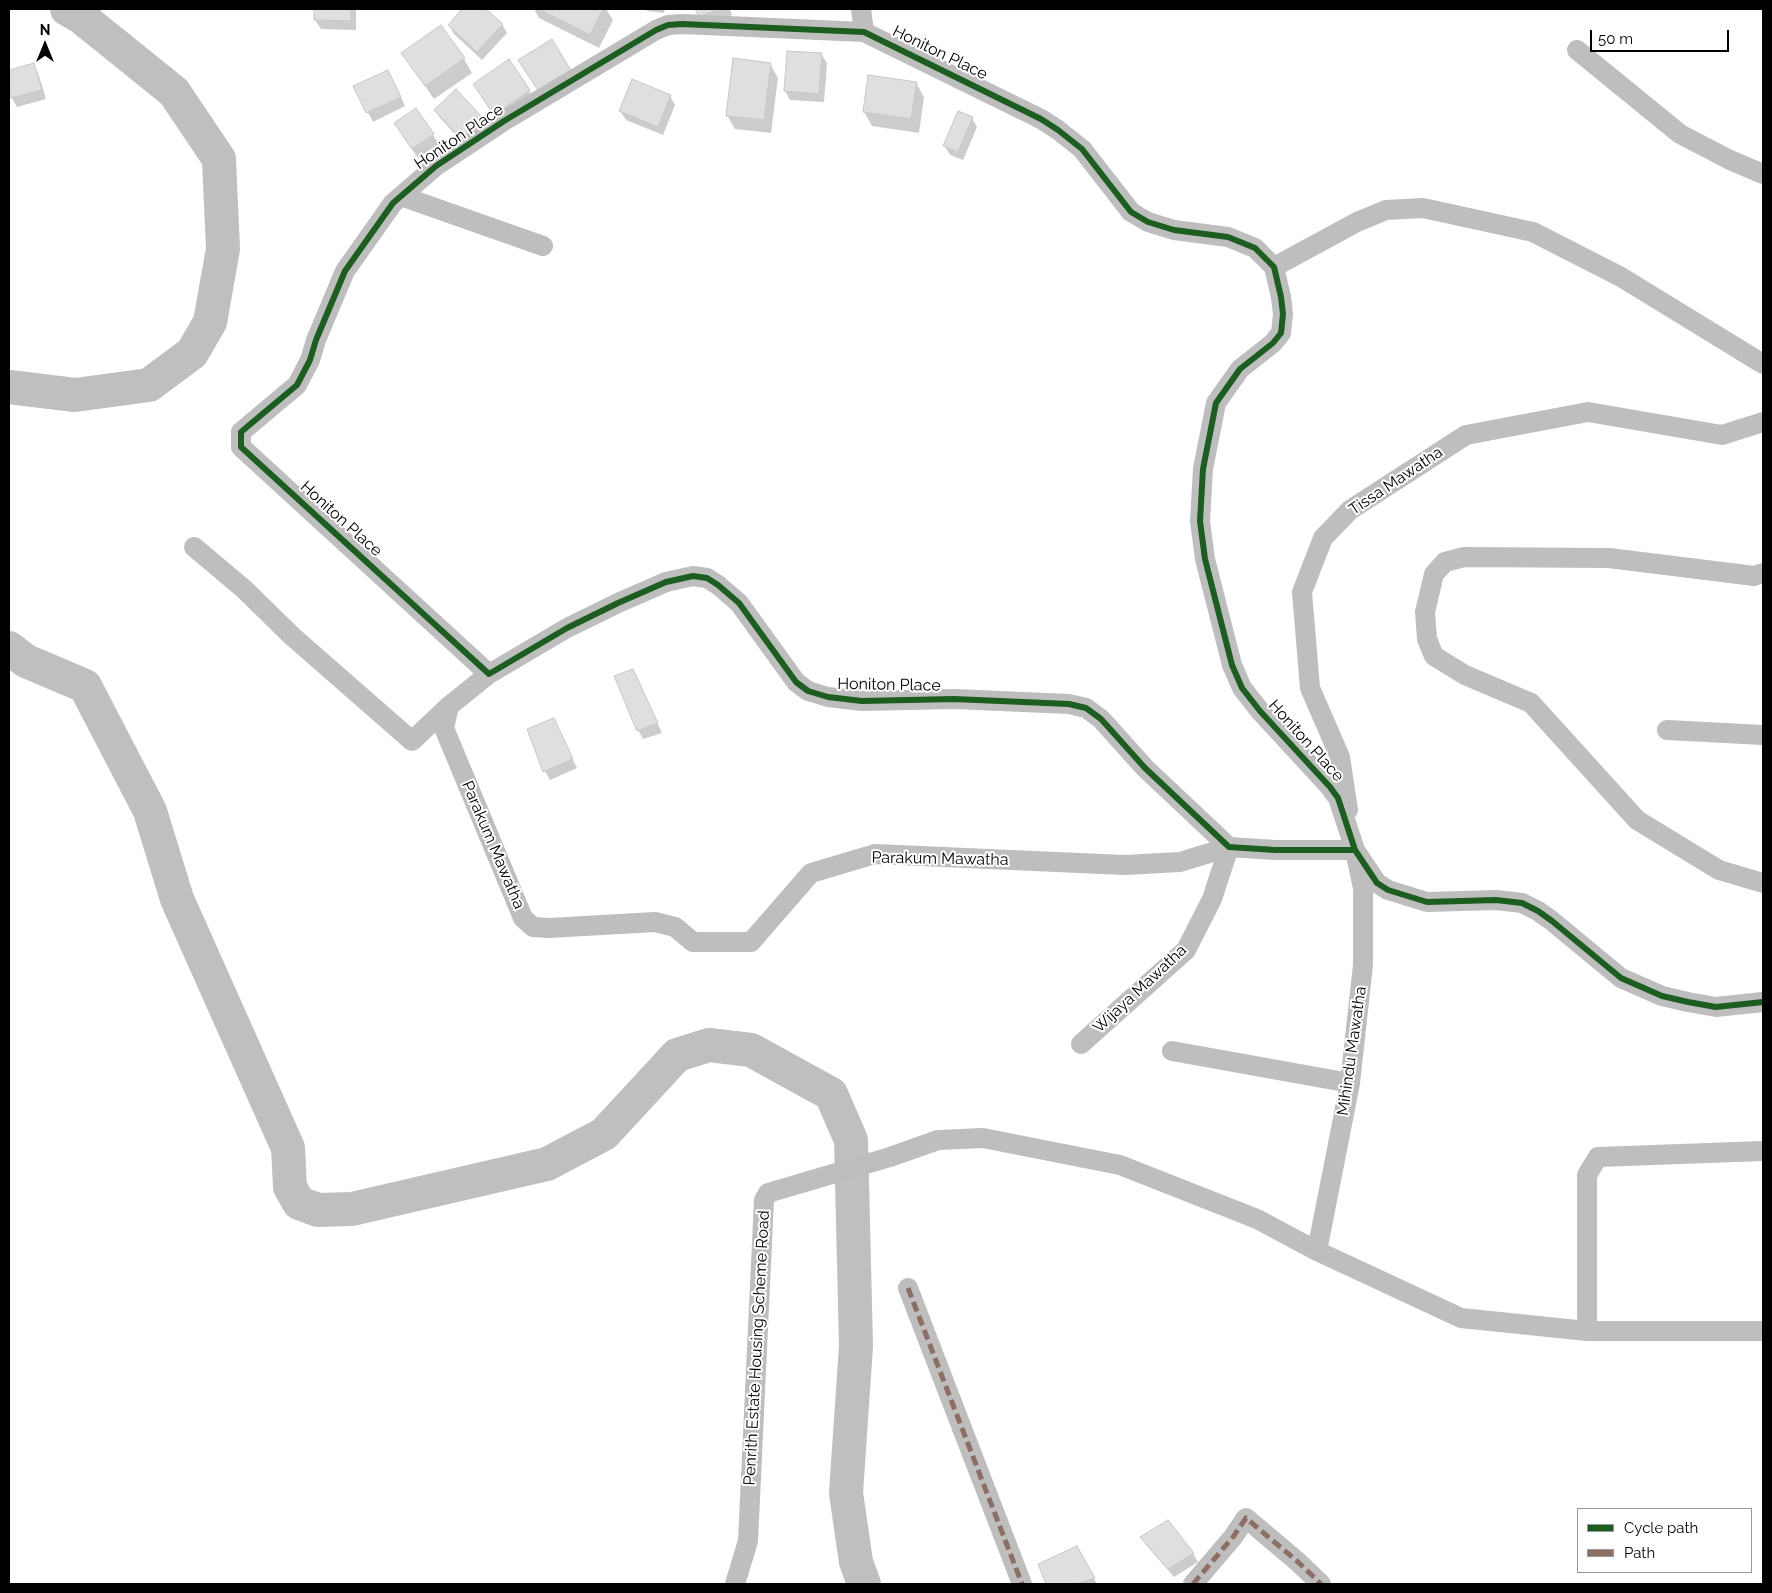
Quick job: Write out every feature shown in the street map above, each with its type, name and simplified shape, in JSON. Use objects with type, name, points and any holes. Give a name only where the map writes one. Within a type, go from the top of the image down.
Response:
[{"type":"street","points":[[861,9],[864,32]]},
{"type":"street","name":"Honiton Place","points":[[1229,847],[1145,768],[1101,719],[1086,708],[1069,704],[954,699],[862,701],[828,697],[808,691],[796,682],[739,603],[718,585],[706,578],[693,576],[666,582],[618,603],[567,628],[489,674],[241,447],[241,432],[297,385],[310,360],[316,340],[345,271],[393,203],[436,166],[504,121],[668,25],[864,32],[1041,119],[1058,130],[1082,150],[1131,212],[1148,222],[1174,230],[1228,236],[1255,248],[1274,267],[1283,314],[1281,332],[1273,343],[1240,369],[1216,403],[1203,469],[1200,521],[1205,559],[1232,665],[1242,688],[1260,711],[1338,798],[1355,850],[1377,883],[1388,890],[1427,902],[1496,900],[1522,903],[1538,911],[1621,978],[1662,996],[1716,1007],[1763,1002]]},
{"type":"street","points":[[1577,50],[1680,134],[1730,160],[1763,174]]},
{"type":"street","points":[[401,196],[543,246]]},
{"type":"street","points":[[1274,267],[1357,222],[1386,210],[1423,208],[1534,232],[1621,277],[1763,364]]},
{"type":"street","name":"Tissa Mawatha","points":[[1355,850],[1340,757],[1310,688],[1302,592],[1323,538],[1350,510],[1466,435],[1588,412],[1722,435],[1763,422]]},
{"type":"street","points":[[194,547],[244,589],[292,636],[412,741],[449,706],[489,674]]},
{"type":"street","points":[[1763,573],[1754,576],[1609,558],[1464,558],[1445,562],[1434,574],[1425,612],[1427,639],[1434,656],[1465,675],[1531,703],[1637,820],[1719,870],[1763,883]]},
{"type":"street","name":"Parakum Mawatha","points":[[449,706],[444,728],[523,918],[533,927],[549,928],[655,922],[675,927],[693,942],[751,942],[811,873],[875,854],[1126,865],[1180,862],[1229,847]]},
{"type":"street","points":[[1667,730],[1763,735]]},
{"type":"street","points":[[1229,847],[1274,850],[1355,850]]},
{"type":"street","name":"Wijaya Mawatha","points":[[1081,1044],[1186,950],[1212,899],[1229,847]]},
{"type":"street","name":"Mihindu Mawatha","points":[[1317,1251],[1350,1083],[1363,965],[1363,888],[1355,850]]},
{"type":"street","points":[[1172,1051],[1350,1083]]},
{"type":"street","name":"Penrith Estate Housing Scheme Road","points":[[735,1584],[748,1541],[764,1200],[768,1194],[890,1157],[938,1140],[983,1138],[1120,1165],[1257,1218],[1317,1251],[1461,1318],[1587,1331],[1763,1331]]},
{"type":"street","points":[[1587,1331],[1587,1175],[1598,1157],[1763,1151]]},
{"type":"street","points":[[908,1288],[1022,1584]]},
{"type":"street","points":[[1193,1584],[1233,1537],[1246,1518],[1321,1584]]},
{"type":"building","points":[[314,9],[351,9],[351,21],[314,20]]},
{"type":"building","points":[[462,9],[486,9],[503,24],[477,52],[448,25]]},
{"type":"building","points":[[539,9],[603,9],[590,35]]},
{"type":"building","points":[[695,9],[719,9],[699,17]]},
{"type":"building","points":[[441,25],[465,58],[425,86],[401,53]]},
{"type":"building","points":[[552,39],[572,72],[539,92],[518,60]]},
{"type":"building","points":[[787,51],[822,53],[819,94],[784,91]]},
{"type":"building","points":[[733,58],[771,63],[764,120],[726,116]]},
{"type":"building","points":[[509,59],[530,90],[494,115],[473,84]]},
{"type":"building","points":[[34,63],[42,90],[11,98],[9,70]]},
{"type":"building","points":[[388,70],[401,97],[366,113],[353,86]]},
{"type":"building","points":[[868,75],[917,82],[911,119],[863,112]]},
{"type":"building","points":[[632,79],[671,95],[658,127],[619,111]]},
{"type":"building","points":[[456,89],[484,119],[462,140],[434,110]]},
{"type":"building","points":[[416,108],[434,134],[412,149],[394,123]]},
{"type":"building","points":[[958,111],[973,117],[958,152],[943,146]]},
{"type":"building","points":[[633,669],[658,723],[637,731],[614,676]]},
{"type":"building","points":[[554,718],[573,759],[543,772],[527,729]]},
{"type":"building","points":[[1168,1520],[1194,1553],[1168,1569],[1140,1537]]},
{"type":"building","points":[[1077,1546],[1095,1578],[1077,1584],[1046,1584],[1038,1564]]},
{"type":"waterway","points":[[9,387],[75,395],[149,385],[192,353],[210,322],[223,249],[219,159],[174,92],[81,17],[67,9]]},
{"type":"waterway","points":[[9,648],[26,661],[85,686],[150,811],[177,899],[288,1148],[290,1187],[299,1203],[318,1210],[352,1209],[547,1164],[604,1134],[677,1055],[709,1045],[751,1050],[831,1094],[851,1140],[856,1346],[846,1493],[856,1562],[864,1584]]},
{"type":"marked path","points":[[908,1288],[1022,1584]]},
{"type":"marked path","points":[[1193,1584],[1233,1537],[1246,1518],[1321,1584]]},
{"type":"cycle path","points":[[1355,850],[1275,850],[1229,847],[1145,768],[1101,719],[1086,708],[1069,704],[954,699],[862,701],[828,697],[808,691],[796,682],[739,603],[707,578],[693,576],[666,582],[618,603],[567,628],[489,674],[241,447],[241,432],[297,385],[310,360],[316,340],[345,271],[393,203],[436,166],[504,121],[656,30],[668,25],[864,32],[1041,119],[1058,130],[1082,149],[1131,212],[1148,222],[1174,230],[1228,237],[1255,248],[1274,267],[1283,314],[1281,333],[1273,343],[1240,369],[1216,403],[1203,469],[1200,521],[1205,559],[1232,665],[1242,688],[1260,711],[1338,798],[1355,850],[1377,883],[1388,890],[1427,902],[1496,900],[1522,903],[1552,921],[1621,978],[1662,996],[1716,1007],[1763,1002]]}]
